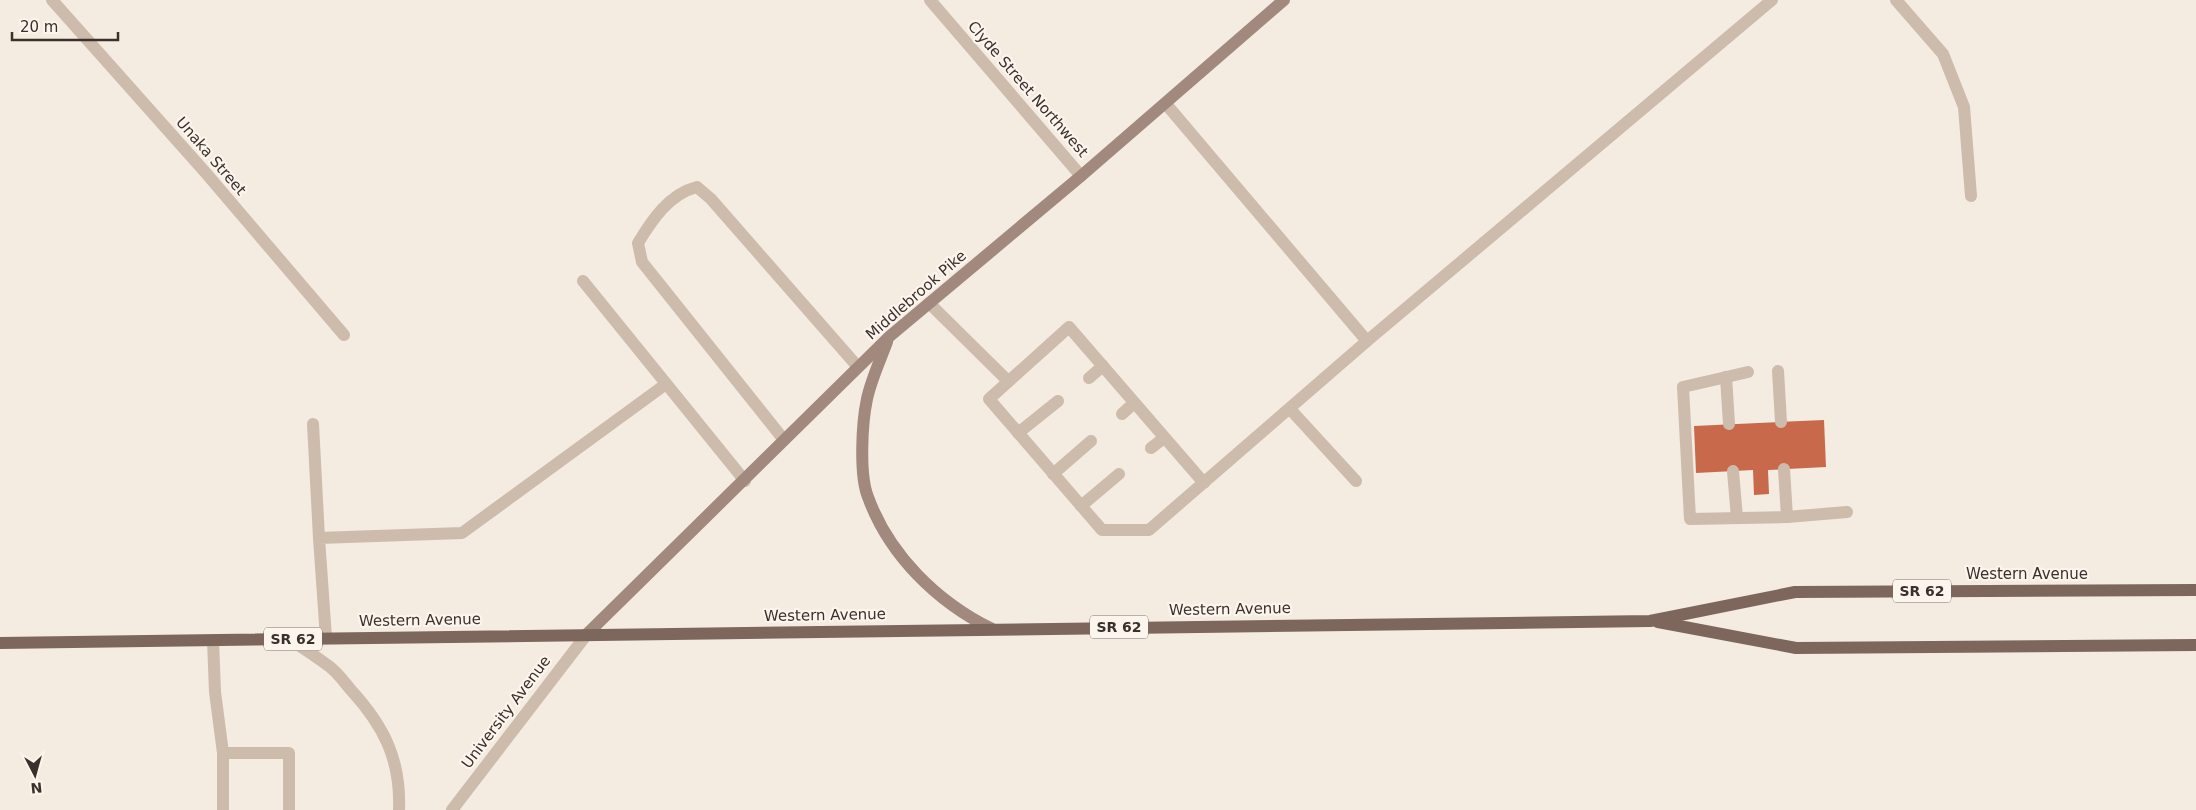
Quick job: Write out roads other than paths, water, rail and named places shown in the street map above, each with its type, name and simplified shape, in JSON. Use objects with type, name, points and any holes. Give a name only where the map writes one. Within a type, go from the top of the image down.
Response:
[{"type":"main road","name":"Middlebrook Pike","points":[[587,634],[745,481],[890,336],[1166,104],[1284,0]]},
{"type":"main road","points":[[890,336],[867,399],[863,427],[867,496],[893,544],[914,572],[939,596],[970,618],[992,629]]},
{"type":"main road","name":"Western Avenue","points":[[0,643],[1650,620],[1795,592],[2196,590]]},
{"type":"main road","name":"Western Avenue","points":[[1650,620],[1796,648],[2196,645]]},
{"type":"street","name":"Unaka Street","points":[[52,0],[204,172],[344,335]]},
{"type":"street","name":"Clyde Street Northwest","points":[[930,0],[1081,176]]},
{"type":"street","points":[[1204,483],[1069,327],[989,399],[1102,530],[1149,530],[1204,483],[1367,340],[1772,0]]},
{"type":"street","points":[[1896,0],[1943,54],[1964,107],[1971,196]]},
{"type":"street","points":[[1166,104],[1367,340]]},
{"type":"street","points":[[784,440],[642,262],[638,243],[657,214],[685,190],[697,186],[858,368]]},
{"type":"street","points":[[583,281],[745,481]]},
{"type":"street","points":[[930,303],[1008,381]]},
{"type":"street","points":[[1089,378],[1103,366]]},
{"type":"street","points":[[1778,371],[1781,422]]},
{"type":"street","points":[[1748,372],[1683,387],[1690,519],[1787,517],[1847,512]]},
{"type":"street","points":[[1726,377],[1730,424]]},
{"type":"street","points":[[319,538],[462,533],[666,384]]},
{"type":"street","points":[[1018,434],[1058,401]]},
{"type":"street","points":[[1122,414],[1134,403]]},
{"type":"street","points":[[1290,408],[1356,481]]},
{"type":"street","points":[[313,424],[326,638]]},
{"type":"street","points":[[1151,448],[1164,438]]},
{"type":"street","points":[[1053,474],[1091,441]]},
{"type":"street","points":[[1784,469],[1787,517]]},
{"type":"street","points":[[1733,472],[1737,518]]},
{"type":"street","points":[[1081,506],[1119,474]]},
{"type":"street","name":"University Avenue","points":[[452,810],[587,634]]},
{"type":"street","points":[[289,639],[331,668],[357,696],[381,727],[394,756],[399,782],[399,810]]},
{"type":"street","points":[[213,640],[215,692],[223,753],[223,810]]},
{"type":"street","points":[[223,753],[289,753],[289,810]]}]
